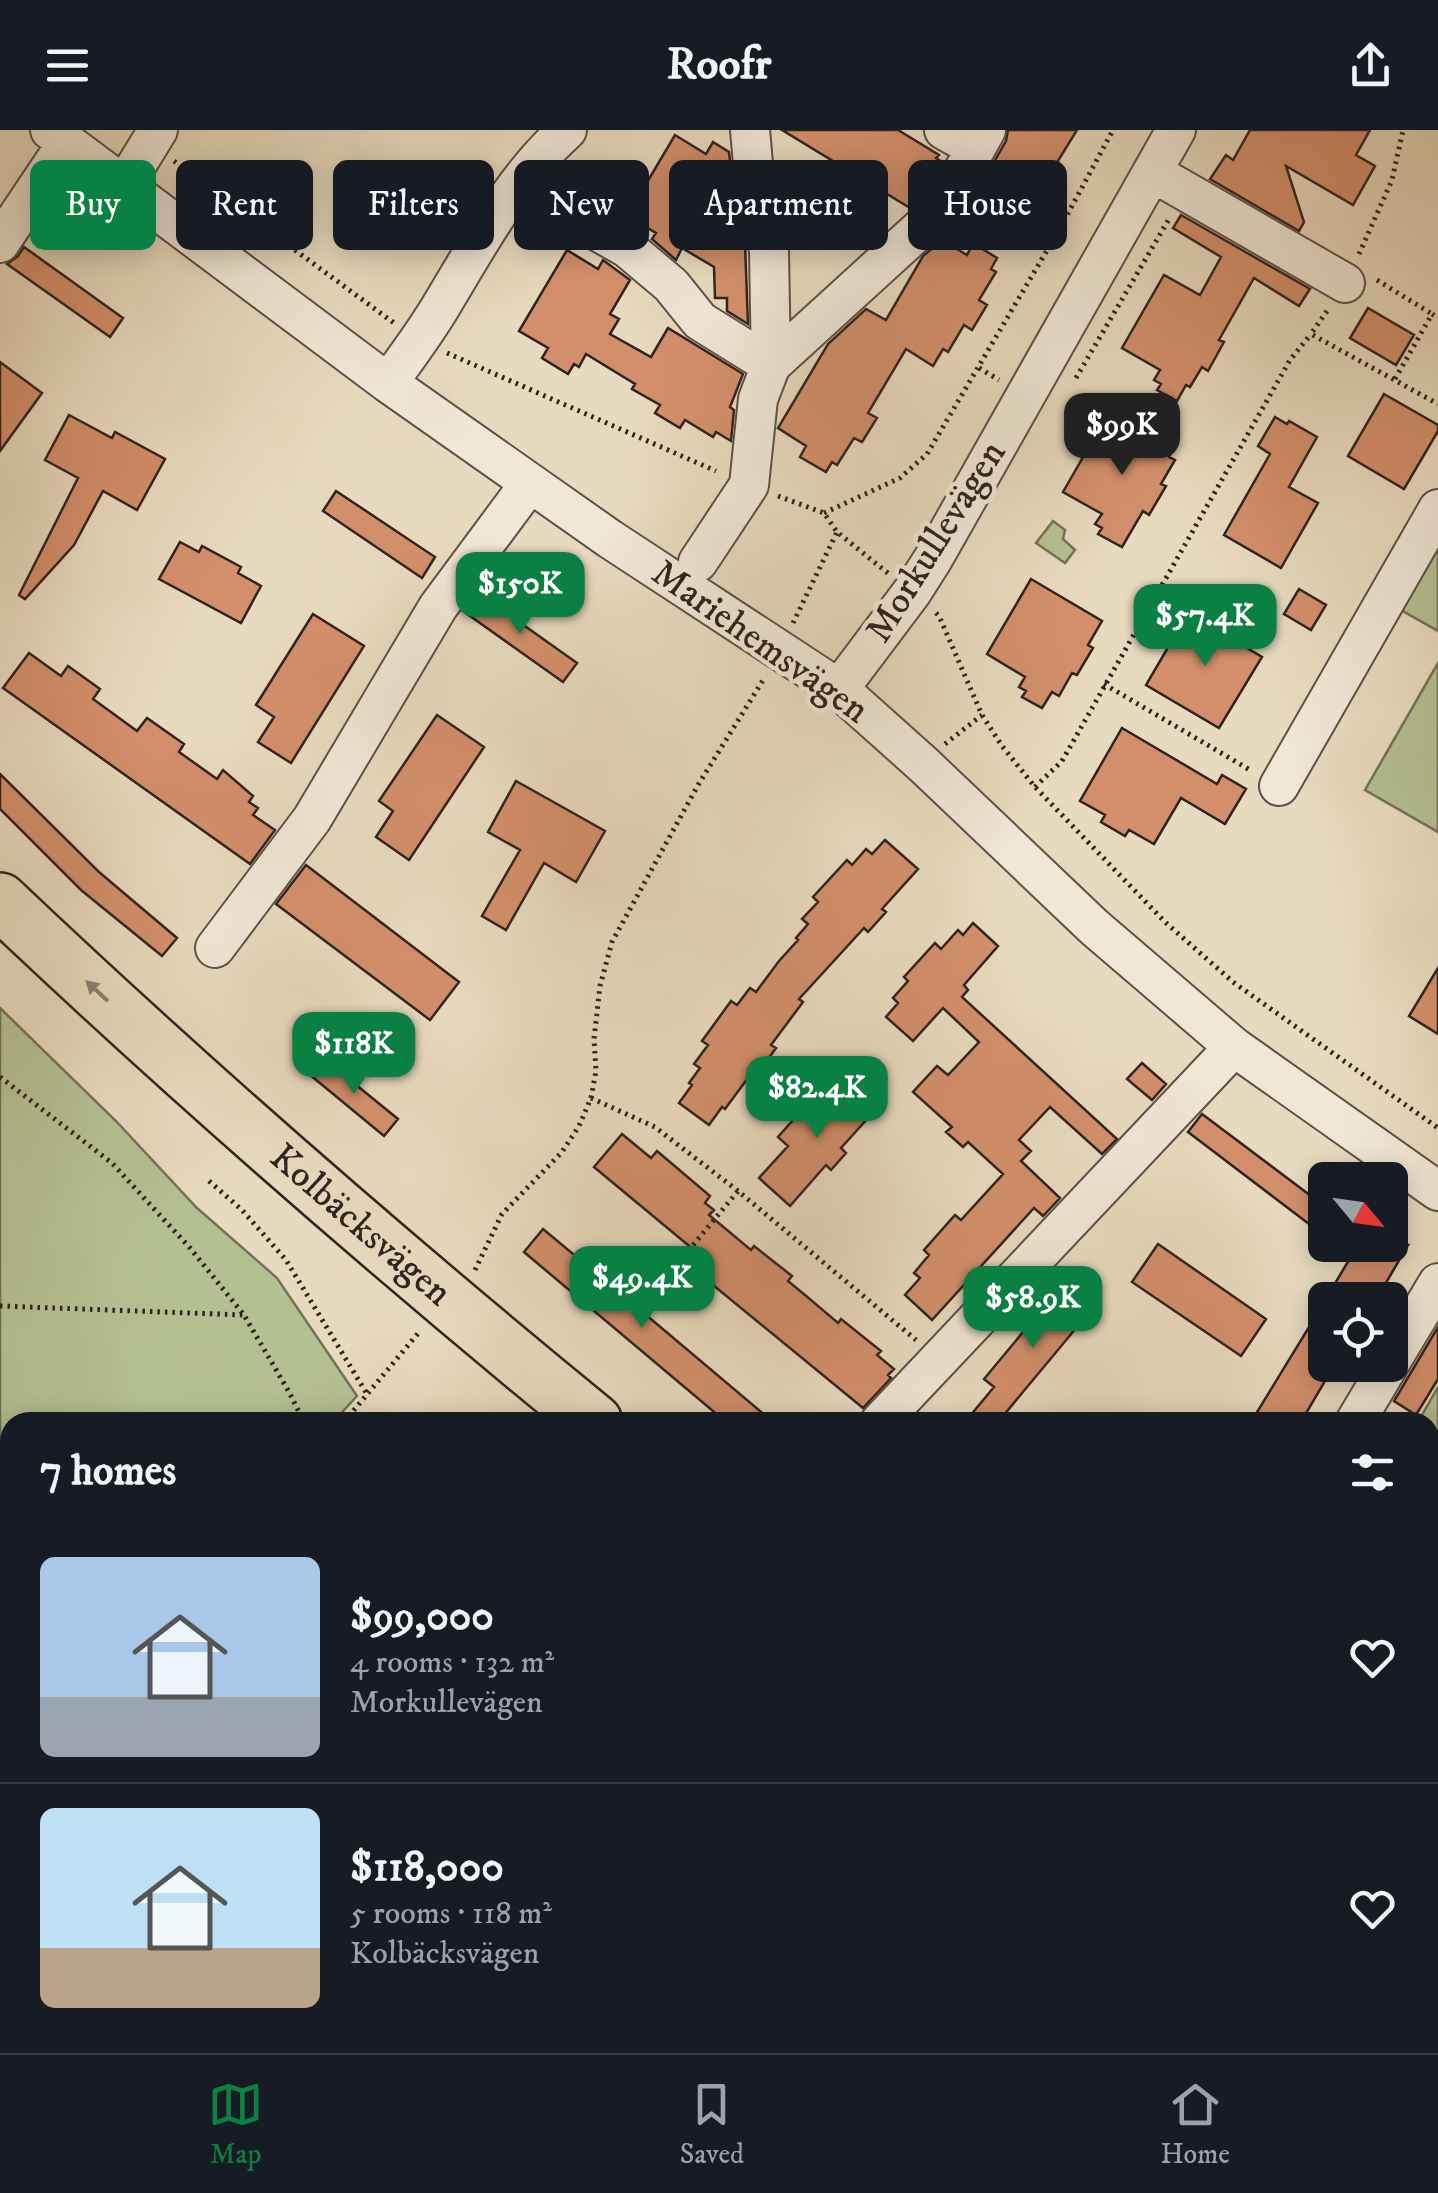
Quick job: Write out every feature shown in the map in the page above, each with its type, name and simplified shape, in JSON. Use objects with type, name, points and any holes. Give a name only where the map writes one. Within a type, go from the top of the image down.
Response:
[{"type":"highway","name":"Kolbäcksvägen","points":[[0,901],[316,1187],[582,1412]]},
{"type":"highway","name":"Kolbäcksvägen","points":[[0,950],[292,1213],[527,1412]]},
{"type":"street","points":[[541,160],[567,130]]},
{"type":"street","points":[[750,130],[754,175],[769,250],[772,366]]},
{"type":"street","name":"Morkullevägen","points":[[839,689],[912,592],[952,526],[1176,130]]},
{"type":"street","points":[[698,562],[749,485],[758,399],[772,366],[942,209],[969,136]]},
{"type":"street","points":[[0,243],[58,137]]},
{"type":"street","name":"Mariehemsvägen","points":[[58,137],[88,160]]},
{"type":"street","points":[[140,160],[154,137]]},
{"type":"street","points":[[1152,172],[1357,279]]},
{"type":"street","points":[[388,383],[514,192]]},
{"type":"street","name":"Mariehemsvägen","points":[[156,211],[530,483],[839,689],[1094,927],[1234,1047],[1438,1191]]},
{"type":"street","points":[[630,250],[671,285],[700,321],[772,366]]},
{"type":"street","points":[[215,948],[312,819],[438,608],[530,483]]},
{"type":"street","points":[[1279,786],[1438,509]]},
{"type":"street","points":[[889,1412],[1234,1047]]},
{"type":"street","points":[[1408,1334],[1438,1283]]},
{"type":"street","points":[[1360,1412],[1379,1382]]},
{"type":"path","points":[[824,514],[900,478],[927,454],[1113,130]]},
{"type":"path","points":[[154,137],[419,341],[824,514],[837,532],[939,616],[982,715],[1002,746],[1165,922],[1233,982],[1438,1128]]},
{"type":"path","points":[[1357,279],[1435,316],[1395,379]]},
{"type":"path","points":[[1035,786],[1062,761],[1290,360],[1311,334]]},
{"type":"path","points":[[800,608],[837,532]]},
{"type":"path","points":[[471,1276],[502,1214],[562,1152],[579,1126],[591,1098],[596,1071],[594,1039],[600,986],[612,942],[698,785],[766,674]]},
{"type":"path","points":[[1104,684],[1279,786]]},
{"type":"path","points":[[951,737],[982,715]]},
{"type":"path","points":[[0,1077],[112,1163],[190,1248],[244,1316],[299,1412]]},
{"type":"path","points":[[591,1098],[656,1127],[938,1359]]},
{"type":"path","points":[[209,1181],[242,1210],[286,1260],[367,1394]]},
{"type":"path","points":[[650,1297],[738,1191]]},
{"type":"path","points":[[0,1306],[244,1316]]},
{"type":"path","points":[[352,1412],[420,1331]]},
{"type":"green space","points":[[1438,509],[1438,631],[1385,601]]},
{"type":"green space","points":[[1053,521],[1065,530],[1063,539],[1075,550],[1065,563],[1036,543]]},
{"type":"green space","points":[[1438,663],[1438,832],[1365,790]]},
{"type":"green space","points":[[0,1008],[116,1121],[197,1208],[277,1278],[357,1396],[342,1412],[0,1412]]},
{"type":"green space","points":[[1438,1387],[1438,1412],[1424,1412]]},
{"type":"building","points":[[782,130],[898,130],[939,155],[939,160],[908,160],[908,207],[888,195],[888,160],[831,160]]},
{"type":"building","points":[[1008,130],[1077,130],[1059,160],[995,160]]},
{"type":"building","points":[[1250,130],[1370,130],[1356,155],[1375,166],[1353,205],[1286,166],[1304,222],[1299,231],[1210,179],[1226,155],[1233,160]]},
{"type":"building","points":[[675,135],[706,154],[713,142],[729,152],[730,160],[669,160],[669,250],[681,250],[676,260],[652,239],[656,233],[649,229],[649,179]]},
{"type":"building","points":[[1181,215],[1310,289],[1299,306],[1254,278],[1219,340],[1224,342],[1208,371],[1202,367],[1177,401],[1157,390],[1161,384],[1154,380],[1160,370],[1122,348],[1164,275],[1200,295],[1221,257],[1173,228]]},
{"type":"building","points":[[24,247],[123,318],[110,337],[7,264]]},
{"type":"building","points":[[567,250],[598,269],[603,260],[630,280],[610,314],[619,319],[610,334],[651,357],[668,328],[743,374],[730,407],[734,410],[731,441],[716,432],[713,437],[685,420],[680,428],[655,413],[660,405],[632,389],[635,384],[586,354],[579,367],[574,364],[568,374],[542,358],[548,348],[519,331]]},
{"type":"building","points":[[685,250],[745,250],[748,324],[727,311],[727,298],[715,298],[714,267]]},
{"type":"building","points":[[930,250],[959,250],[967,255],[970,250],[984,250],[997,258],[991,269],[996,272],[979,300],[987,305],[972,330],[964,325],[948,352],[943,349],[933,366],[906,349],[868,413],[877,418],[862,442],[854,438],[837,465],[832,462],[826,472],[800,457],[806,446],[778,428],[828,344],[866,309],[886,320]]},
{"type":"building","points":[[1368,308],[1414,335],[1396,365],[1350,338]]},
{"type":"building","points":[[0,362],[42,393],[0,451]]},
{"type":"building","points":[[1384,394],[1438,425],[1404,489],[1348,456]]},
{"type":"building","points":[[69,415],[112,438],[115,432],[165,459],[137,510],[103,491],[74,545],[25,599],[19,595],[78,478],[45,460]]},
{"type":"building","points":[[1275,417],[1317,437],[1289,487],[1318,503],[1281,568],[1224,535],[1270,454],[1258,446]]},
{"type":"building","points":[[1105,419],[1142,440],[1149,427],[1177,443],[1169,457],[1175,460],[1161,484],[1166,486],[1149,515],[1143,511],[1122,547],[1098,534],[1102,528],[1095,524],[1102,514],[1063,492]]},
{"type":"building","points":[[336,491],[435,557],[422,578],[323,511]]},
{"type":"building","points":[[180,542],[199,552],[202,546],[241,567],[238,573],[261,586],[241,623],[159,579]]},
{"type":"building","points":[[1031,579],[1102,621],[1088,645],[1093,648],[1077,675],[1072,673],[1059,696],[1052,692],[1042,708],[1022,697],[1026,691],[1019,687],[1025,677],[987,654]]},
{"type":"building","points":[[1299,589],[1326,605],[1311,630],[1284,614]]},
{"type":"building","points":[[477,592],[577,663],[563,682],[463,611]]},
{"type":"building","points":[[1188,613],[1213,627],[1217,621],[1241,635],[1237,642],[1262,657],[1219,728],[1146,685]]},
{"type":"building","points":[[313,614],[364,646],[291,763],[258,742],[274,717],[256,705]]},
{"type":"building","points":[[29,653],[61,676],[68,666],[100,689],[93,699],[137,731],[147,718],[184,744],[179,752],[217,779],[223,770],[253,796],[249,802],[258,808],[253,815],[275,830],[250,864],[3,688]]},
{"type":"building","points":[[437,715],[484,747],[409,860],[376,837],[393,811],[379,801]]},
{"type":"building","points":[[1122,728],[1217,784],[1222,775],[1246,789],[1225,824],[1181,798],[1154,844],[1129,830],[1125,836],[1101,822],[1105,815],[1080,801]]},
{"type":"building","points":[[0,774],[99,872],[177,938],[162,956],[81,890],[0,809]]},
{"type":"building","points":[[516,781],[605,831],[576,882],[544,863],[506,930],[482,916],[520,850],[488,832]]},
{"type":"building","points":[[885,840],[918,869],[882,909],[886,912],[868,932],[864,928],[799,999],[803,1002],[771,1045],[776,1048],[709,1125],[679,1103],[700,1068],[694,1064],[708,1045],[702,1041],[731,1001],[737,1005],[750,988],[756,992],[798,940],[808,924],[802,919],[818,902],[813,897],[847,860],[852,865],[866,849],[872,854]]},
{"type":"building","points":[[306,865],[459,982],[430,1020],[276,904]]},
{"type":"building","points":[[973,923],[998,946],[964,985],[968,990],[962,997],[1117,1139],[1102,1154],[1050,1107],[1019,1140],[1031,1151],[1021,1161],[1060,1198],[1043,1216],[1034,1208],[932,1320],[905,1295],[920,1278],[914,1273],[929,1255],[924,1250],[955,1215],[961,1220],[1003,1174],[968,1142],[963,1147],[946,1132],[952,1127],[913,1092],[937,1066],[948,1075],[979,1042],[943,1008],[913,1041],[886,1017],[898,1003],[893,998],[908,981],[904,977],[935,943],[941,949],[958,930],[963,935]]},
{"type":"building","points":[[1438,968],[1438,1034],[1409,1016]]},
{"type":"building","points":[[323,1058],[398,1119],[384,1136],[309,1074]]},
{"type":"building","points":[[1142,1063],[1166,1084],[1152,1100],[1127,1079]]},
{"type":"building","points":[[847,1080],[878,1107],[841,1148],[846,1153],[831,1170],[826,1165],[790,1206],[759,1178],[788,1146],[778,1137],[810,1101],[820,1110]]},
{"type":"building","points":[[1202,1114],[1308,1194],[1308,1223],[1188,1132]]},
{"type":"building","points":[[622,1134],[651,1158],[657,1151],[710,1196],[705,1203],[714,1210],[709,1215],[751,1250],[754,1246],[792,1276],[788,1281],[838,1323],[841,1319],[881,1351],[877,1355],[894,1369],[888,1375],[891,1378],[863,1408],[691,1267],[700,1255],[594,1167]]},
{"type":"building","points":[[543,1229],[761,1412],[714,1412],[524,1252]]},
{"type":"building","points":[[1158,1244],[1266,1319],[1241,1356],[1132,1282]]},
{"type":"building","points":[[1348,1262],[1398,1262],[1386,1282],[1336,1282]]},
{"type":"building","points":[[1068,1278],[1097,1303],[1006,1412],[973,1412],[994,1387],[984,1379]]},
{"type":"building","points":[[1438,1327],[1438,1379],[1418,1412],[1394,1401]]},
{"type":"building","points":[[1308,1329],[1308,1382],[1324,1382],[1307,1412],[1257,1412]]}]
